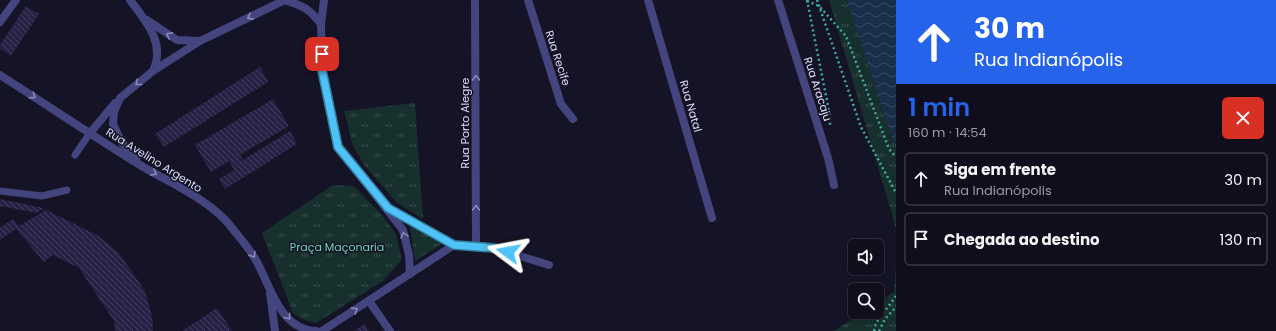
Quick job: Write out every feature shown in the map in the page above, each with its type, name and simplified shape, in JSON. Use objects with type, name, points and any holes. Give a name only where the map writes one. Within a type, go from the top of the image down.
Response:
[{"type":"street","points":[[0,22],[16,0]]},
{"type":"street","points":[[130,0],[142,16],[156,40],[159,54],[153,71]]},
{"type":"street","points":[[90,133],[120,98],[153,71],[200,42],[285,0],[303,5],[312,12],[321,24]]},
{"type":"street","points":[[324,0],[321,24],[322,70],[338,147],[388,208],[403,230],[409,255],[410,274]]},
{"type":"street","name":"Rua Porto Alegre","points":[[475,0],[476,247]]},
{"type":"street","name":"Rua Recife","points":[[528,0],[561,104],[573,119]]},
{"type":"street","name":"Rua Natal","points":[[648,0],[712,218]]},
{"type":"street","name":"Rua Aracaju","points":[[778,0],[828,158],[834,185]]},
{"type":"street","points":[[142,16],[177,40],[200,42]]},
{"type":"street","name":"Rua Avelino Argento","points":[[0,75],[140,165],[191,195],[226,221],[252,252],[269,290],[290,321],[307,331],[316,331]]},
{"type":"street","points":[[120,98],[114,112],[113,124],[122,143],[140,165]]},
{"type":"street","points":[[388,208],[454,245],[494,248],[549,265]]},
{"type":"street","points":[[322,331],[454,245]]},
{"type":"street","name":"Rua Avelino Argento","points":[[269,290],[275,331]]},
{"type":"street","points":[[369,301],[390,331]]},
{"type":"lane","points":[[75,155],[90,133]]},
{"type":"lane","points":[[0,191],[42,196],[67,190]]},
{"type":"path","points":[[817,0],[861,127],[896,193]]},
{"type":"path","points":[[807,1],[819,6],[846,36],[889,149],[896,157]]},
{"type":"path","points":[[807,1],[830,116],[830,130]]},
{"type":"path","points":[[874,331],[876,323],[896,296]]},
{"type":"path","points":[[879,331],[885,319],[896,307]]},
{"type":"green space","points":[[829,0],[896,0],[896,228]]},
{"type":"green space","points":[[415,103],[423,219],[397,203],[364,165],[353,146],[344,111]]},
{"type":"green space","name":"Praça Maçonaria","points":[[333,185],[354,186],[381,214],[396,234],[402,260],[383,281],[316,323],[302,319],[293,313],[262,233]]},
{"type":"green space","points":[[410,227],[443,243],[415,261]]},
{"type":"green space","points":[[896,266],[896,331],[834,331],[852,319],[884,319],[884,298],[894,292]]},
{"type":"water","points":[[847,0],[896,0],[896,144],[894,143]]},
{"type":"building","points":[[26,6],[39,14],[11,56],[0,48],[0,45]]},
{"type":"building","points":[[260,67],[268,82],[164,147],[155,134]]},
{"type":"building","points":[[273,99],[289,126],[240,155],[243,160],[290,131],[297,144],[225,189],[219,179],[234,170],[229,161],[211,172],[195,145]]},
{"type":"building","points":[[0,199],[44,208],[37,213],[0,206]]},
{"type":"building","points":[[46,210],[97,235],[119,253],[145,291],[152,316],[153,331],[115,331],[114,321],[79,268],[53,255],[44,262],[16,229],[0,240],[0,228],[13,219],[19,226]]},
{"type":"building","points":[[217,308],[232,331],[182,331]]},
{"type":"building","points":[[365,324],[369,331],[354,331]]},
{"type":"route","points":[[322,54],[322,70],[338,147],[388,208],[454,245],[494,248],[508,252]]}]
